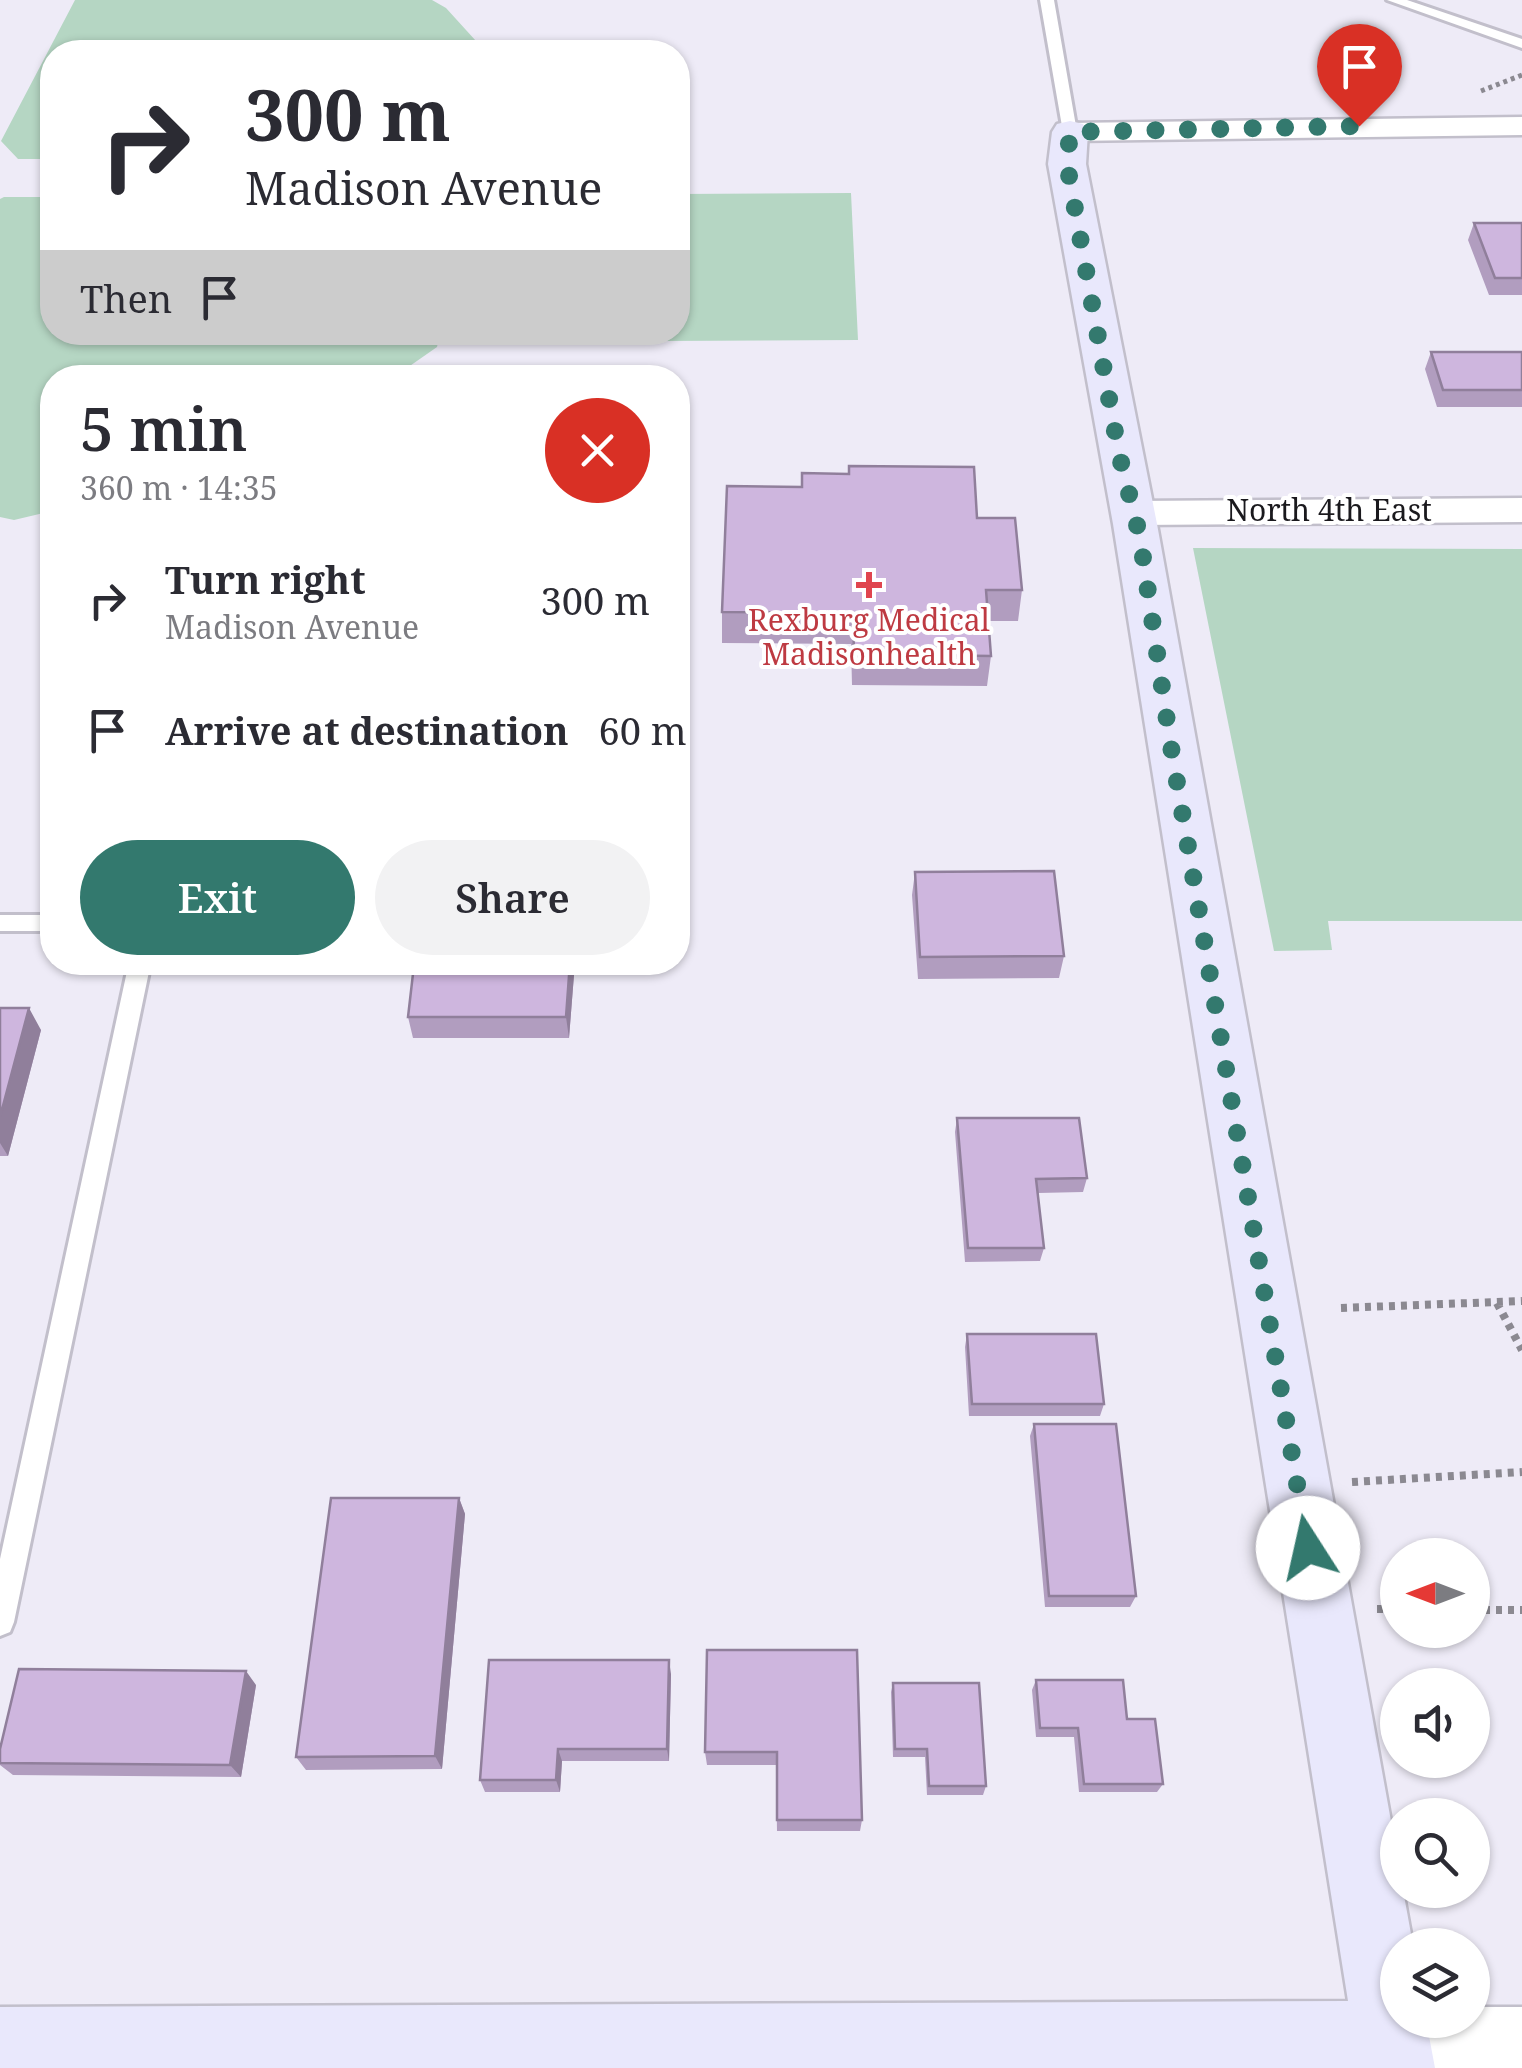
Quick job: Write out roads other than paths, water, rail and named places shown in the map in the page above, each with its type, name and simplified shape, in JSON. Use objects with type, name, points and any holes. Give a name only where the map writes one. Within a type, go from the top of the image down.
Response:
[{"type":"street","points":[[1395,2054],[1173,759],[1136,512],[1119,454],[1067,164],[1070,132],[1522,126]]},
{"type":"street","name":"North 4th East","points":[[1136,512],[1522,510]]},
{"type":"street","points":[[0,2045],[1395,2054],[1522,2038]]},
{"type":"lane","points":[[1046,0],[1070,132]]},
{"type":"lane","points":[[1394,0],[1522,44]]},
{"type":"lane","points":[[0,923],[40,923]]},
{"type":"lane","points":[[0,1622],[137,975]]},
{"type":"place","name":"Rexburg Medical Madisonhealth","points":[[869,585]]}]
